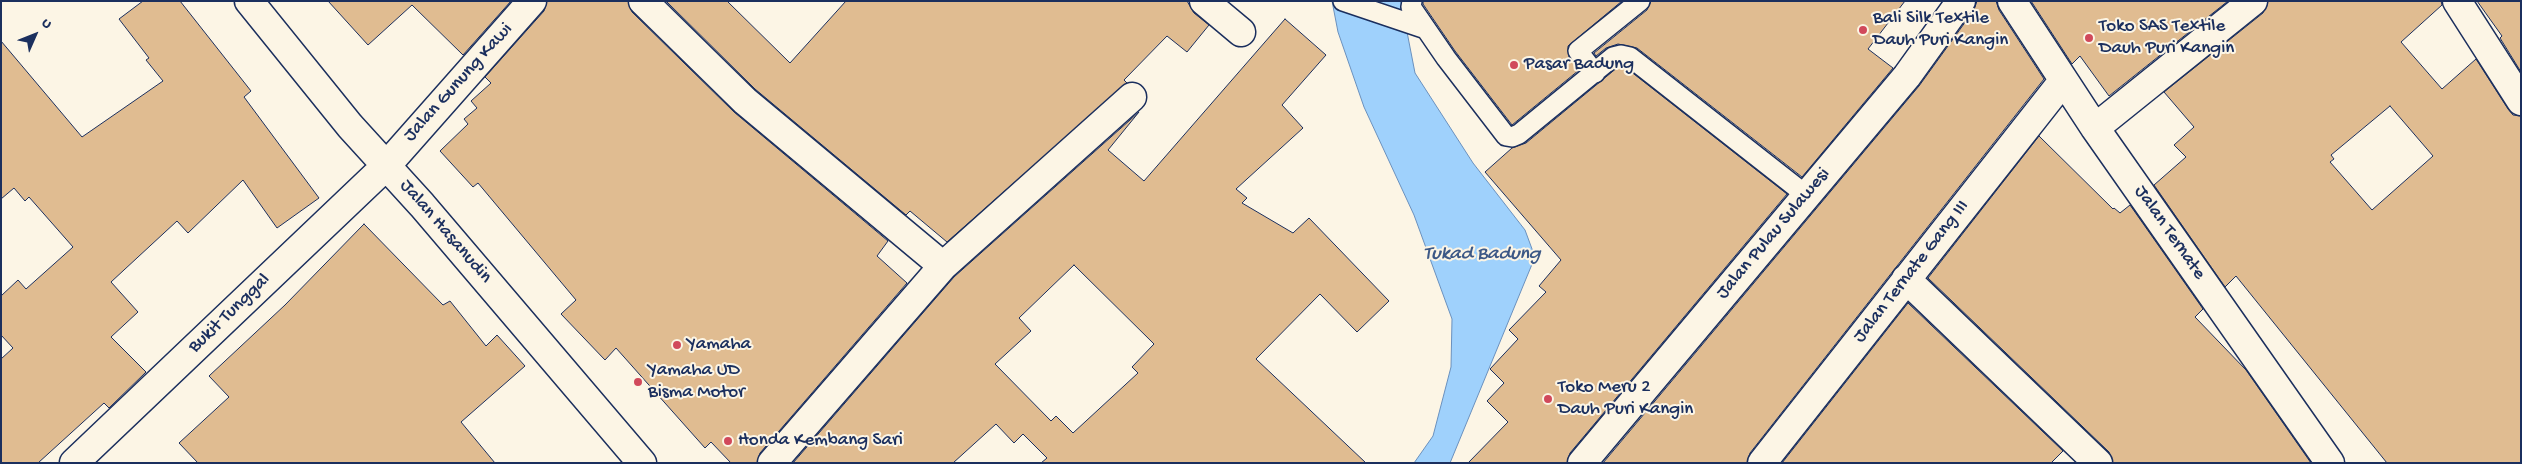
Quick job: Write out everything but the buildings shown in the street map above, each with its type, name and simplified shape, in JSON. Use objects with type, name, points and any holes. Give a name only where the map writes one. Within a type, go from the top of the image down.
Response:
[{"type":"street","name":"Jalan Hasanudin","points":[[249,1],[350,126],[386,165],[642,463]]},
{"type":"street","name":"Jalan Gunung Kawi","points":[[386,165],[532,1]]},
{"type":"street","points":[[643,1],[745,101],[943,266]]},
{"type":"street","points":[[1204,1],[1241,32]]},
{"type":"street","name":"Jalan Pulau Sulawesi","points":[[1582,463],[1907,76],[1961,1]]},
{"type":"street","name":"Jalan Ternate","points":[[2012,1],[2095,128],[2330,463]]},
{"type":"street","points":[[2095,128],[2253,1]]},
{"type":"street","points":[[2458,1],[2521,101]]},
{"type":"street","name":"Jalan Ternate Gang III","points":[[1762,463],[2063,81]]},
{"type":"street","points":[[772,463],[943,266],[1132,97]]},
{"type":"street","name":"Bukit Tunggal","points":[[74,463],[386,165]]},
{"type":"street","points":[[1906,279],[2098,463]]},
{"type":"lane","points":[[1343,1],[1419,27]]},
{"type":"lane","points":[[1412,1],[1411,7],[1419,27],[1506,136],[1512,137],[1519,134],[1613,57],[1621,55],[1630,57],[1806,195]]},
{"type":"lane","points":[[1595,73],[1578,51],[1640,1]]},
{"type":"water","name":"Tukad Badung","points":[[1332,1],[1401,1],[1415,73],[1473,163],[1525,230],[1535,257],[1450,463],[1414,463],[1433,436],[1451,367],[1452,319],[1414,215],[1364,107],[1338,32]]},
{"type":"place","name":"Bali Silk Textile Dauh Puri Kangin","points":[[1863,30]]},
{"type":"place","name":"Toko SAS Textile Dauh Puri Kangin","points":[[2089,38]]},
{"type":"place","name":"Pasar Badung","points":[[1514,65]]},
{"type":"place","name":"Yamaha","points":[[677,345]]},
{"type":"place","name":"Yamaha UD Bisma Motor","points":[[638,382]]},
{"type":"place","name":"Toko Meru 2 Dauh Puri Kangin","points":[[1548,399]]},
{"type":"place","name":"Honda Kembang Sari","points":[[728,441]]}]
